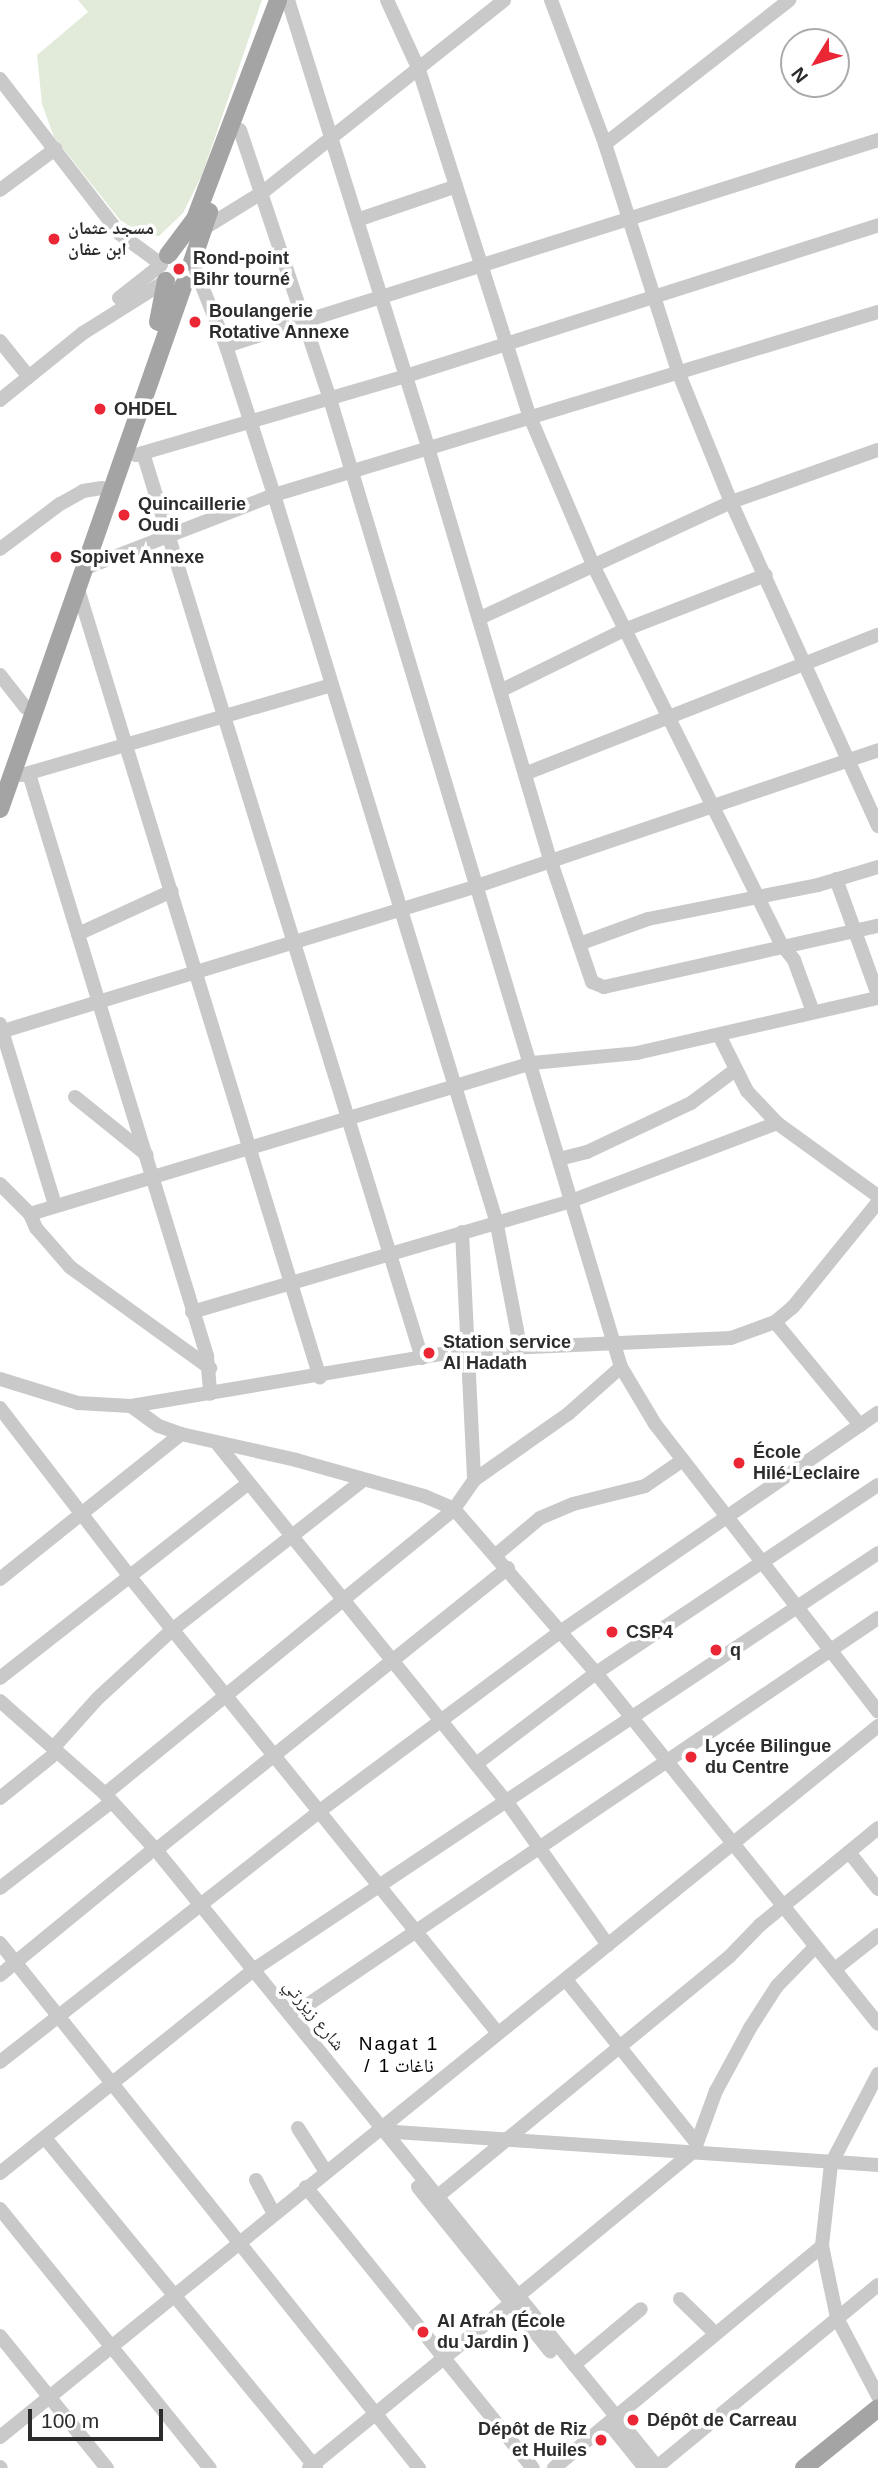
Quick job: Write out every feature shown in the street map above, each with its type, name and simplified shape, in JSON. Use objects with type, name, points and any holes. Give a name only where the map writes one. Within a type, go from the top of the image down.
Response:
[{"type":"main road","points":[[0,809],[13,779],[121,458],[168,272],[195,219],[278,0]]},
{"type":"main road","points":[[193,264],[203,229],[288,0]]},
{"type":"main road","points":[[13,779],[26,708],[153,338],[168,272],[182,253],[193,264]]},
{"type":"main road","points":[[168,272],[193,264]]},
{"type":"main road","points":[[804,2468],[878,2408]]},
{"type":"main road","points":[[819,2468],[878,2420]]},
{"type":"street","points":[[288,0],[502,690],[551,862],[592,982],[604,987],[782,945],[878,926]]},
{"type":"street","points":[[387,0],[418,70],[530,417],[593,565],[760,895],[782,945],[806,985],[813,1012]]},
{"type":"street","points":[[203,229],[263,192],[504,0]]},
{"type":"street","points":[[551,0],[605,144],[678,374],[730,502],[806,661],[878,827]]},
{"type":"street","points":[[605,144],[789,0]]},
{"type":"street","points":[[0,79],[120,234],[168,272],[83,333],[0,400]]},
{"type":"street","points":[[240,130],[263,192],[330,399],[532,1063],[621,1367],[683,1460],[760,1564],[878,1712]]},
{"type":"street","points":[[226,346],[303,319],[381,298],[480,265],[629,221],[878,140]]},
{"type":"street","points":[[0,190],[55,149]]},
{"type":"street","points":[[357,220],[454,187]]},
{"type":"street","points":[[121,458],[406,376],[878,225]]},
{"type":"street","points":[[193,264],[226,346],[274,495],[329,686],[496,1220],[520,1346]]},
{"type":"street","points":[[320,1378],[294,1284],[126,745],[80,577],[170,534],[274,495],[429,451],[530,417],[878,312]]},
{"type":"street","points":[[0,341],[29,377]]},
{"type":"street","points":[[480,618],[730,502],[878,450]]},
{"type":"street","points":[[143,453],[422,1358]]},
{"type":"street","points":[[0,549],[83,491],[102,488]]},
{"type":"street","points":[[502,690],[624,630],[766,575]]},
{"type":"street","points":[[527,773],[806,661],[878,635]]},
{"type":"street","points":[[0,675],[26,708]]},
{"type":"street","points":[[210,1394],[205,1377],[210,1368],[78,934],[13,779],[329,686]]},
{"type":"street","points":[[55,1205],[1,1030],[477,886],[878,750]]},
{"type":"street","points":[[579,944],[648,919],[836,880],[878,867]]},
{"type":"street","points":[[30,1214],[152,1175],[532,1063],[636,1053],[720,1037],[878,997],[836,880]]},
{"type":"street","points":[[78,934],[172,891]]},
{"type":"street","points":[[720,1037],[734,1071],[777,1123],[878,1196]]},
{"type":"street","points":[[559,1159],[587,1152],[691,1103],[734,1071]]},
{"type":"street","points":[[75,1097],[147,1155]]},
{"type":"street","points":[[192,1312],[294,1284],[496,1220],[571,1201],[777,1123]]},
{"type":"street","points":[[0,1184],[30,1214],[36,1228],[70,1267],[210,1368]]},
{"type":"street","points":[[0,1379],[78,1403],[131,1406],[320,1378],[464,1350],[520,1346],[711,1342],[775,1322],[793,1307],[878,1202]]},
{"type":"street","points":[[462,1232],[464,1350],[474,1480]]},
{"type":"street","points":[[775,1322],[860,1424]]},
{"type":"street","points":[[0,1888],[106,1800],[224,1694],[454,1509],[474,1480],[558,1421],[621,1367]]},
{"type":"street","points":[[131,1406],[159,1426],[181,1434],[424,1496],[454,1509],[497,1554],[596,1674],[878,2024]]},
{"type":"street","points":[[1,1410],[172,1630],[277,1755],[497,2032]]},
{"type":"street","points":[[0,2062],[321,1810],[442,1723],[561,1632],[860,1424],[877,1416]]},
{"type":"street","points":[[0,1579],[181,1434]]},
{"type":"street","points":[[216,1442],[340,1600],[507,1802],[608,1945]]},
{"type":"street","points":[[497,1554],[540,1518],[573,1504],[645,1486],[683,1460]]},
{"type":"street","points":[[0,1798],[52,1752],[90,1705],[172,1630],[363,1480]]},
{"type":"street","points":[[0,1678],[247,1484]]},
{"type":"street","points":[[476,1764],[596,1674],[878,1485]]},
{"type":"street","points":[[0,2173],[250,1972],[878,1553]]},
{"type":"street","points":[[0,1975],[508,1568]]},
{"type":"street","points":[[291,2016],[419,1933],[664,1759],[878,1618]]},
{"type":"street","name":"شارع زيزرتي","points":[[0,1701],[106,1800],[152,1852],[380,2130],[438,2196],[515,2299],[574,2365],[611,2418]]},
{"type":"street","name":"شارع زيزرتي","points":[[0,1712],[52,1752]]},
{"type":"street","points":[[0,2437],[878,1726]]},
{"type":"street","points":[[438,2196],[729,1957],[783,1907],[878,1828]]},
{"type":"street","points":[[849,1852],[878,1889]]},
{"type":"street","points":[[835,1969],[878,1935]]},
{"type":"street","points":[[0,1943],[419,2468]]},
{"type":"street","points":[[45,2138],[313,2467],[442,2356],[515,2299],[695,2147],[716,2091],[750,2028],[778,1986],[815,1947]]},
{"type":"street","name":"شارع زيزرتي","points":[[250,1972],[291,2016],[515,2299],[654,2468]]},
{"type":"street","points":[[566,1980],[695,2147]]},
{"type":"street","points":[[878,2074],[831,2164],[822,2246],[838,2318],[878,2396]]},
{"type":"street","points":[[298,2128],[326,2172]]},
{"type":"street","points":[[380,2130],[507,2139],[695,2147],[831,2164],[878,2165]]},
{"type":"street","points":[[256,2180],[274,2214]]},
{"type":"street","points":[[306,2188],[533,2468]]},
{"type":"street","points":[[0,2209],[210,2468]]},
{"type":"street","points":[[554,2468],[611,2418],[822,2246]]},
{"type":"street","points":[[654,2468],[878,2285]]},
{"type":"street","points":[[681,2299],[715,2333]]},
{"type":"street","points":[[574,2365],[641,2309]]},
{"type":"street","points":[[0,2336],[107,2468]]},
{"type":"green space","points":[[78,0],[262,0],[202,175],[183,213],[159,236],[145,236],[120,220],[54,137],[42,104],[37,55],[88,12]]},
{"type":"place","name":"مسجد عثمان ابن عفان","points":[[54,239]]},
{"type":"place","name":"Rond-point Bihr tourné","points":[[179,269]]},
{"type":"place","name":"Boulangerie Rotative Annexe","points":[[195,322]]},
{"type":"place","name":"OHDEL","points":[[100,409]]},
{"type":"place","name":"Quincaillerie Oudi","points":[[124,515]]},
{"type":"place","name":"Sopivet Annexe","points":[[56,557]]},
{"type":"place","name":"Station service Al Hadath","points":[[429,1353]]},
{"type":"place","name":"École Hilé-Leclaire","points":[[739,1463]]},
{"type":"place","name":"CSP4","points":[[612,1632]]},
{"type":"place","name":"q","points":[[716,1650]]},
{"type":"place","name":"Lycée Bilingue du Centre","points":[[691,1757]]},
{"type":"place","name":"Al Afrah (École du Jardin )","points":[[423,2332]]},
{"type":"place","name":"Dépôt de Carreau","points":[[633,2420]]},
{"type":"place","name":"Dépôt de Riz et Huiles","points":[[601,2440]]},
{"type":"district","name":"Nagat 1 / ناغات 1","points":[[399,2055]]}]
